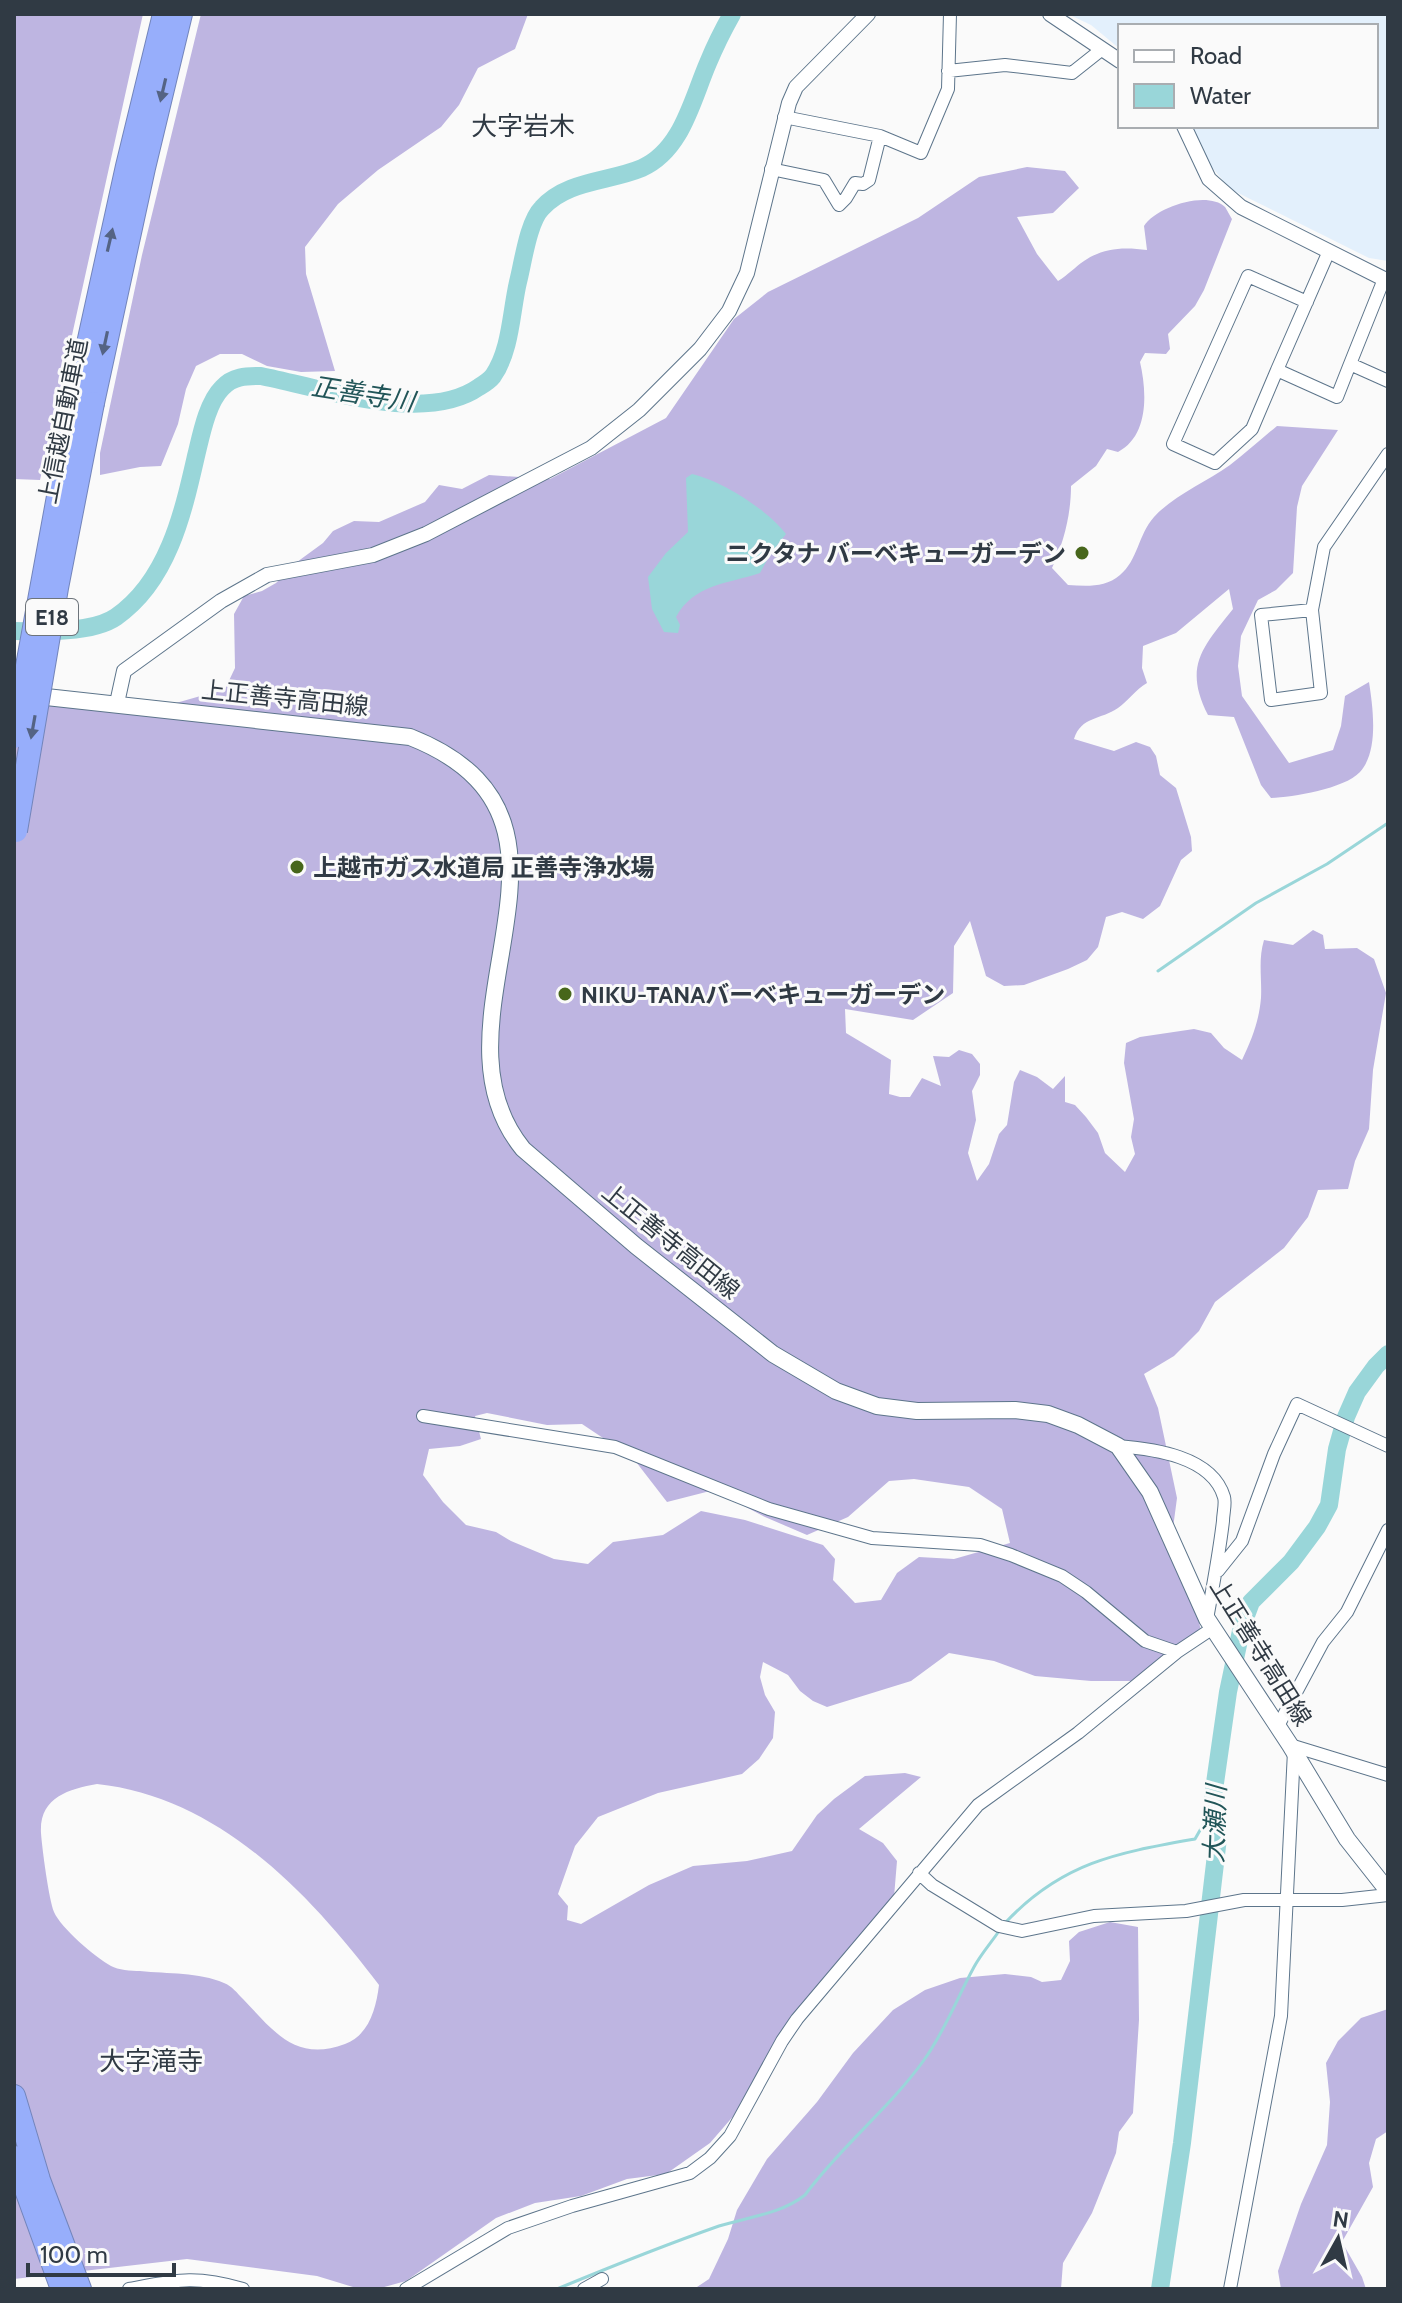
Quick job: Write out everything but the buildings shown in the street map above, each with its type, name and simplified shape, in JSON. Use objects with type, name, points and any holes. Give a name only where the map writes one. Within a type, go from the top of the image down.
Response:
[{"type":"highway","name":"上信越自動車道","points":[[14,737],[84,400],[127,166],[164,14]]},
{"type":"highway","name":"上信越自動車道","points":[[15,837],[57,588],[84,400],[181,14]]},
{"type":"highway","points":[[14,2096],[62,2289]]},
{"type":"highway","points":[[14,2157],[49,2234],[80,2289]]},
{"type":"main road","name":"上正善寺高田線","points":[[14,693],[410,737],[449,755],[464,767],[492,800],[506,831],[510,849],[510,895],[490,1043],[493,1086],[500,1110],[510,1133],[523,1149],[636,1246],[773,1354],[836,1391],[877,1406],[917,1411],[1015,1410],[1048,1414],[1078,1425],[1118,1446],[1150,1492],[1210,1623],[1347,1839],[1388,1893]]},
{"type":"street","points":[[117,703],[124,671],[221,601],[267,575],[373,555],[426,534],[591,448],[639,410],[700,349],[729,311],[747,273],[784,117],[796,87],[868,14]]},
{"type":"street","points":[[784,117],[880,136],[921,153],[948,89],[950,14]]},
{"type":"street","points":[[1050,14],[1118,60]]},
{"type":"street","points":[[948,71],[1005,65],[1072,73],[1101,50]]},
{"type":"street","points":[[1185,128],[1205,172],[1241,207],[1386,280],[1337,397],[1277,370]]},
{"type":"street","points":[[771,169],[824,180],[839,205],[855,183],[863,184],[869,180],[880,136]]},
{"type":"street","points":[[1307,302],[1248,276],[1173,444],[1215,463],[1252,429],[1277,370],[1307,302],[1329,251]]},
{"type":"street","points":[[1350,364],[1388,381]]},
{"type":"street","points":[[1312,610],[1261,615],[1271,700],[1321,693],[1312,610],[1324,547],[1388,454]]},
{"type":"street","points":[[1218,1571],[1242,1541],[1274,1454],[1297,1404],[1388,1446]]},
{"type":"street","points":[[423,1416],[615,1447],[769,1509],[872,1538],[980,1545],[1062,1576],[1145,1641],[1177,1652]]},
{"type":"street","points":[[406,2289],[508,2228],[572,2206],[690,2173],[710,2158],[730,2136],[797,2019],[978,1805],[1078,1733],[1210,1623],[1225,1498],[1218,1484],[1186,1459],[1146,1448],[1118,1446]]},
{"type":"street","points":[[1278,1726],[1323,1642],[1347,1612],[1388,1530]]},
{"type":"street","points":[[1230,2289],[1279,2030],[1292,1748],[1388,1775]]},
{"type":"street","points":[[919,1873],[932,1885],[999,1926],[1022,1931],[1094,1916],[1186,1911],[1244,1900],[1342,1900],[1388,1893]]},
{"type":"street","points":[[129,2289],[175,2279],[198,2279],[243,2289]]},
{"type":"street","points":[[584,2289],[602,2279]]},
{"type":"shaded area","points":[[14,14],[143,14],[40,480],[14,479]]},
{"type":"shaded area","points":[[201,14],[528,14],[515,49],[478,68],[459,105],[441,127],[378,170],[338,204],[305,247],[306,274],[335,371],[301,372],[267,366],[242,354],[220,354],[196,366],[161,466],[100,475],[100,453],[142,255]]},
{"type":"shaded area","points":[[1068,14],[1388,14],[1388,261],[1369,258],[1230,189],[1200,153],[1188,128],[1378,128],[1378,24],[1118,24],[1118,47],[1091,25]]},
{"type":"shaded area","points":[[1027,167],[1065,171],[1079,188],[1053,213],[1017,217],[1037,254],[1058,281],[1099,253],[1123,248],[1147,250],[1144,226],[1170,207],[1195,201],[1217,202],[1225,207],[1232,219],[1204,290],[1195,306],[1168,334],[1170,349],[1166,354],[1145,353],[1140,362],[1144,399],[1136,435],[1118,452],[1107,449],[1096,466],[1071,486],[1066,528],[1052,568],[1068,585],[1102,584],[1120,575],[1131,562],[1149,524],[1162,509],[1230,465],[1277,426],[1338,430],[1302,486],[1297,507],[1293,573],[1276,590],[1258,600],[1241,636],[1238,666],[1242,696],[1289,763],[1333,750],[1341,726],[1345,696],[1369,682],[1372,741],[1370,753],[1360,772],[1331,787],[1271,798],[1261,785],[1234,717],[1208,715],[1197,683],[1197,670],[1205,646],[1233,609],[1229,589],[1176,633],[1143,646],[1142,668],[1147,683],[1112,712],[1081,726],[1074,739],[1114,751],[1136,742],[1150,747],[1156,756],[1160,775],[1176,788],[1191,837],[1192,851],[1181,860],[1160,906],[1143,919],[1122,912],[1106,917],[1098,947],[1087,960],[1024,985],[1004,986],[986,976],[970,921],[954,946],[953,993],[913,1020],[845,1009],[846,1033],[891,1060],[889,1094],[910,1097],[922,1078],[941,1086],[933,1056],[949,1057],[959,1050],[972,1054],[980,1064],[980,1075],[972,1091],[976,1120],[968,1153],[977,1181],[989,1164],[999,1134],[1007,1125],[1014,1082],[1020,1070],[1037,1077],[1053,1089],[1065,1076],[1065,1102],[1075,1105],[1086,1117],[1098,1133],[1105,1153],[1125,1172],[1135,1154],[1131,1137],[1134,1119],[1124,1063],[1126,1043],[1140,1037],[1194,1029],[1211,1033],[1224,1048],[1242,1060],[1259,1014],[1264,940],[1293,945],[1313,930],[1323,935],[1325,949],[1357,948],[1374,959],[1386,993],[1373,1070],[1369,1129],[1355,1161],[1348,1189],[1318,1190],[1308,1217],[1284,1248],[1215,1302],[1199,1331],[1174,1356],[1144,1374],[1158,1408],[1177,1498],[1173,1528],[1201,1630],[1131,1681],[1035,1676],[994,1661],[949,1653],[911,1681],[827,1707],[800,1691],[788,1675],[763,1662],[760,1677],[765,1695],[775,1712],[773,1738],[759,1759],[742,1774],[658,1793],[598,1817],[575,1846],[558,1894],[568,1906],[567,1920],[581,1924],[649,1885],[693,1866],[747,1861],[792,1851],[817,1815],[865,1776],[905,1773],[921,1777],[859,1829],[883,1843],[897,1861],[894,1897],[806,2000],[736,2113],[710,2143],[666,2174],[627,2179],[581,2196],[535,2203],[496,2218],[406,2281],[377,2289],[353,2287],[317,2276],[187,2259],[14,2279],[14,705],[23,701],[169,705],[225,689],[235,668],[234,614],[244,596],[276,583],[333,531],[354,521],[379,522],[425,502],[439,485],[462,489],[489,475],[550,479],[666,418],[734,319],[768,292],[918,218],[979,177]],"holes":[[[487,1413],[547,1425],[582,1424],[633,1458],[667,1502],[714,1490],[807,1535],[848,1517],[889,1481],[914,1479],[969,1487],[1002,1509],[1010,1543],[954,1559],[919,1557],[897,1573],[881,1600],[855,1603],[833,1580],[835,1559],[823,1545],[745,1520],[701,1511],[663,1535],[613,1542],[588,1564],[554,1559],[496,1532],[466,1525],[443,1502],[423,1475],[429,1449],[460,1446],[481,1439],[475,1416]],[[97,1784],[141,1793],[183,1808],[258,1855],[291,1884],[352,1950],[379,1985],[366,2028],[353,2040],[327,2049],[299,2046],[275,2032],[227,1984],[194,1975],[117,1968],[79,1942],[58,1919],[52,1906],[42,1821],[45,1811],[57,1797]]]},
{"type":"shaded area","points":[[1110,1922],[1138,1927],[1139,2020],[1133,2113],[1119,2132],[1116,2153],[1092,2213],[1063,2263],[1061,2289],[694,2289],[709,2279],[728,2239],[737,2210],[767,2159],[817,2102],[853,2053],[893,2010],[925,1990],[960,1978],[1005,1974],[1031,1977],[1042,1982],[1061,1980],[1070,1961],[1069,1941],[1079,1932]]},
{"type":"shaded area","points":[[1388,2009],[1388,2131],[1376,2139],[1369,2163],[1373,2187],[1342,2242],[1366,2289],[1281,2289],[1278,2271],[1301,2204],[1327,2145],[1330,2102],[1326,2063],[1338,2041],[1361,2018]]},
{"type":"water","points":[[692,474],[744,498],[768,515],[786,534],[760,573],[702,591],[683,606],[676,617],[680,625],[678,633],[664,632],[652,609],[648,577],[666,553],[688,532],[686,478]]},
{"type":"waterway","name":"正善寺川","points":[[14,631],[67,630],[106,622],[134,602],[149,585],[179,522],[208,411],[217,394],[231,381],[261,376],[373,400],[431,403],[457,398],[489,380],[504,355],[527,243],[537,214],[564,192],[642,168],[667,149],[684,123],[732,14]]},
{"type":"waterway","points":[[1158,971],[1256,903],[1327,864],[1388,823]]},
{"type":"waterway","name":"大瀬川","points":[[1160,2289],[1182,2143],[1218,1838],[1211,1811],[1228,1692],[1242,1626],[1251,1602],[1291,1562],[1329,1505],[1337,1449],[1346,1417],[1357,1392],[1388,1354]]},
{"type":"waterway","points":[[1006,1922],[1027,1902],[1070,1873],[1141,1849],[1195,1839],[1211,1811]]},
{"type":"waterway","points":[[557,2289],[699,2233],[775,2211],[805,2195],[924,2060],[977,1962],[999,1931]]},
{"type":"place","name":"ニクタナ バーベキューガーデン","points":[[1082,553]]},
{"type":"place","name":"上越市ガス水道局 正善寺浄水場","points":[[297,867]]},
{"type":"place","name":"NIKU-TANAバーベキューガーデン","points":[[565,994]]},
{"type":"district","name":"大字岩木","points":[[523,126]]},
{"type":"district","name":"大字滝寺","points":[[151,2061]]}]
